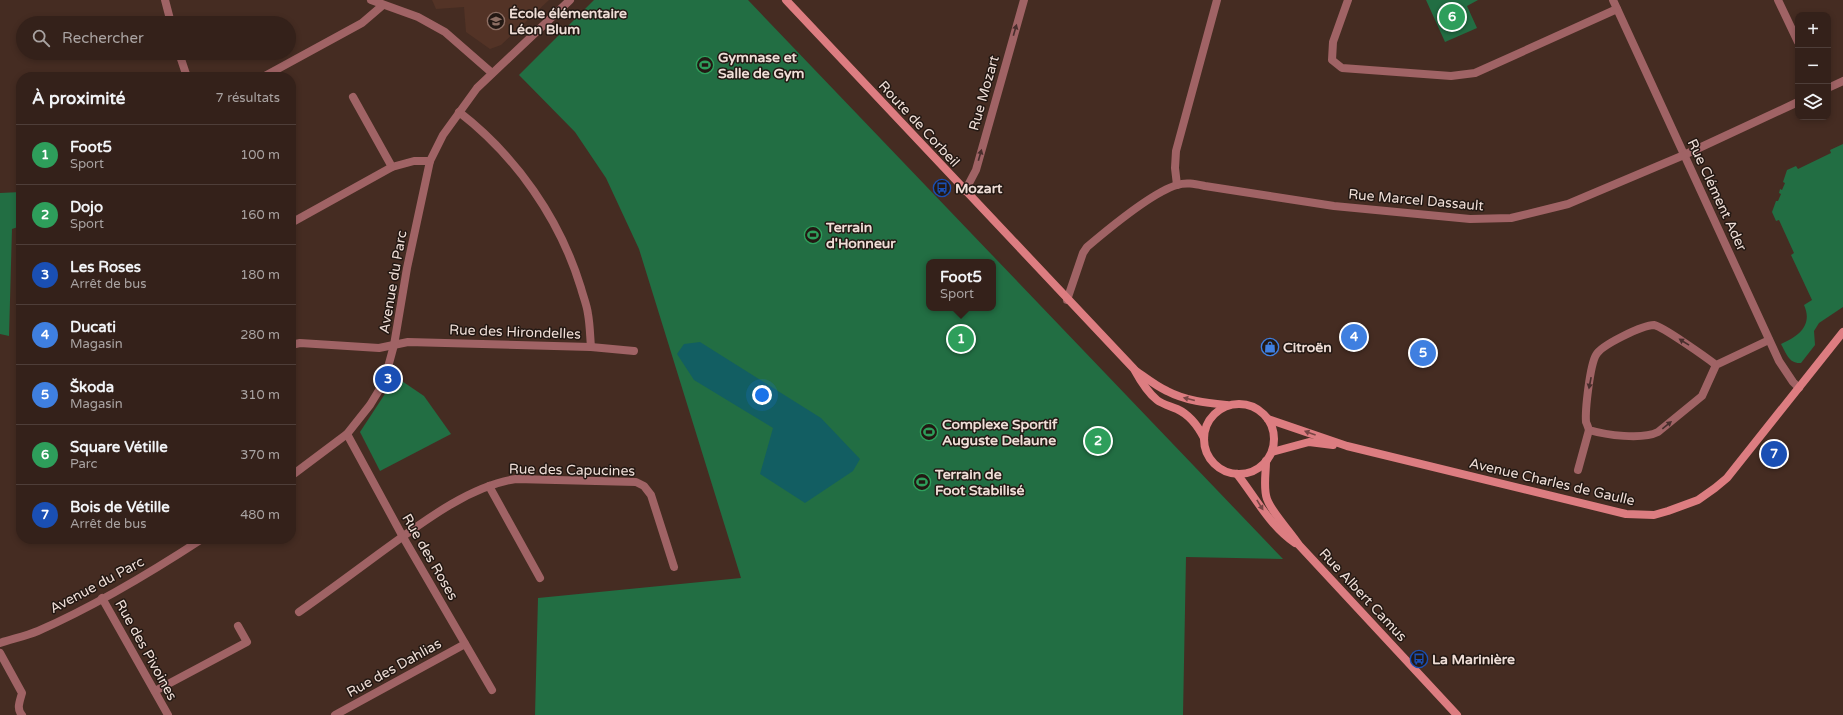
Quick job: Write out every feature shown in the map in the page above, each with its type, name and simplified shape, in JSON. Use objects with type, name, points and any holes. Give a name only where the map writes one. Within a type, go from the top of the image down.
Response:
[{"type":"main road","name":"Route de Corbeil","points":[[778,0],[802,18]]},
{"type":"main road","name":"Route de Corbeil","points":[[786,0],[1067,300],[1134,369],[1166,391],[1182,398],[1227,405]]},
{"type":"main road","name":"Avenue Charles de Gaulle","points":[[1268,419],[1347,446],[1626,514],[1638,516],[1654,515],[1698,500],[1728,478],[1843,332]]},
{"type":"main road","name":"Route de Corbeil","points":[[1134,369],[1146,389],[1157,400],[1179,409],[1189,417],[1198,427],[1204,438]]},
{"type":"main road","points":[[1238,403],[1250,405],[1260,410],[1268,419],[1274,435],[1272,452],[1266,461],[1253,471],[1237,474],[1226,471],[1216,465],[1209,457],[1204,438],[1205,428],[1210,418],[1218,410],[1227,405],[1238,403]]},
{"type":"main road","name":"Avenue Charles de Gaulle","points":[[1272,452],[1309,442],[1347,446]]},
{"type":"main road","name":"Rue Albert Camus","points":[[1266,461],[1267,498],[1274,512],[1298,545],[1457,715]]},
{"type":"main road","name":"Rue Albert Camus","points":[[1237,474],[1251,491],[1268,518],[1281,533],[1298,545]]},
{"type":"street","points":[[165,0],[169,16]]},
{"type":"street","points":[[371,0],[418,17],[445,32],[492,73]]},
{"type":"street","name":"Avenue du Parc","points":[[296,472],[347,434],[370,405],[384,382],[394,345],[407,268],[430,161],[443,135],[477,88],[570,0]]},
{"type":"street","name":"Rue Mozart","points":[[965,191],[976,170],[1024,0]]},
{"type":"street","points":[[1178,185],[1175,168],[1176,151],[1217,0]]},
{"type":"street","points":[[1348,0],[1333,42],[1332,60],[1342,68],[1451,76],[1475,74],[1617,8]]},
{"type":"street","name":"Rue Clément Ader","points":[[1613,0],[1770,340],[1786,372],[1799,388]]},
{"type":"street","points":[[1778,0],[1795,36]]},
{"type":"street","points":[[296,59],[362,23],[383,5]]},
{"type":"street","points":[[181,60],[185,72]]},
{"type":"street","points":[[272,72],[294,60]]},
{"type":"street","points":[[1831,87],[1843,81]]},
{"type":"street","points":[[353,96],[392,167]]},
{"type":"street","name":"Rue Marcel Dassault","points":[[1067,300],[1083,253],[1087,247],[1152,198],[1167,189],[1178,185],[1192,184],[1334,206],[1491,219],[1530,214],[1568,204],[1684,155],[1795,103]]},
{"type":"street","points":[[459,112],[470,120],[511,161],[539,196],[561,237],[576,272],[588,314],[591,348]]},
{"type":"street","points":[[296,220],[392,167],[414,161],[430,161]]},
{"type":"street","points":[[1578,470],[1590,430],[1586,422],[1588,387],[1595,356],[1602,347],[1646,326],[1656,325],[1700,352],[1716,365]]},
{"type":"street","points":[[1590,430],[1600,433],[1651,436],[1702,396],[1716,365],[1770,340]]},
{"type":"street","name":"Rue des Hirondelles","points":[[296,344],[379,348],[408,342],[591,348],[634,351]]},
{"type":"street","name":"Rue des Roses","points":[[347,434],[403,537],[492,690]]},
{"type":"street","name":"Rue des Capucines","points":[[299,612],[439,512],[489,486],[516,479],[636,482],[644,486],[651,495],[674,567]]},
{"type":"street","points":[[489,486],[540,578]]},
{"type":"street","name":"Avenue du Parc","points":[[0,643],[37,631],[102,598],[165,563],[194,544]]},
{"type":"street","name":"Rue des Pivoines","points":[[102,598],[168,715]]},
{"type":"street","points":[[155,692],[247,642],[238,626]]},
{"type":"street","name":"Rue des Dahlias","points":[[335,715],[465,644]]},
{"type":"street","points":[[0,653],[22,693],[19,704],[19,712],[22,715]]},
{"type":"shaded area","name":"École élémentaire Léon Blum","points":[[432,0],[549,0],[501,45],[490,49],[466,32],[464,7],[436,9]]},
{"type":"green space","name":"Complexe Sportif Auguste Delaune","points":[[594,0],[748,0],[996,259],[926,259],[926,311],[996,311],[996,259],[1283,559],[1186,557],[1183,715],[535,715],[538,598],[741,578],[639,249],[606,178],[575,132],[519,75]]},
{"type":"green space","points":[[1426,0],[1478,0],[1467,6],[1477,28],[1445,42]]},
{"type":"green space","points":[[1843,144],[1843,307],[1819,323],[1814,331],[1815,345],[1801,363],[1797,363],[1788,357],[1781,344],[1803,329],[1807,318],[1804,305],[1812,300],[1791,255],[1794,253],[1779,220],[1776,221],[1772,212],[1776,201],[1778,201],[1781,194],[1779,193],[1780,189],[1782,190],[1785,183],[1783,182],[1787,170],[1796,166],[1798,169],[1831,153],[1830,150]]},
{"type":"green space","points":[[16,192],[16,228],[12,229],[9,336],[0,334],[0,193]]},
{"type":"green space","points":[[396,377],[424,396],[451,434],[380,471],[360,432]]},
{"type":"water","points":[[700,342],[821,418],[860,459],[853,471],[805,503],[760,474],[773,428],[694,380],[677,354],[684,344]]},
{"type":"place","name":"Square Vétille","points":[[1452,17]]},
{"type":"place","name":"École élémentaire Léon Blum","points":[[496,21]]},
{"type":"place","name":"Gymnase et Salle de Gym","points":[[705,65]]},
{"type":"place","name":"Mozart","points":[[942,188]]},
{"type":"place","name":"Terrain d'Honneur","points":[[813,235]]},
{"type":"place","name":"Ducati","points":[[1354,337]]},
{"type":"place","name":"Foot5","points":[[961,339]]},
{"type":"place","name":"Citroën","points":[[1270,347]]},
{"type":"place","name":"Škoda","points":[[1423,353]]},
{"type":"place","name":"Les Roses","points":[[388,379]]},
{"type":"place","name":"Complexe Sportif Auguste Delaune","points":[[929,432]]},
{"type":"place","name":"Dojo","points":[[1098,441]]},
{"type":"place","name":"Bois de Vétille","points":[[1774,454]]},
{"type":"place","name":"Terrain de Foot Stabilisé","points":[[922,482]]},
{"type":"place","name":"La Marinière","points":[[1419,659]]}]
